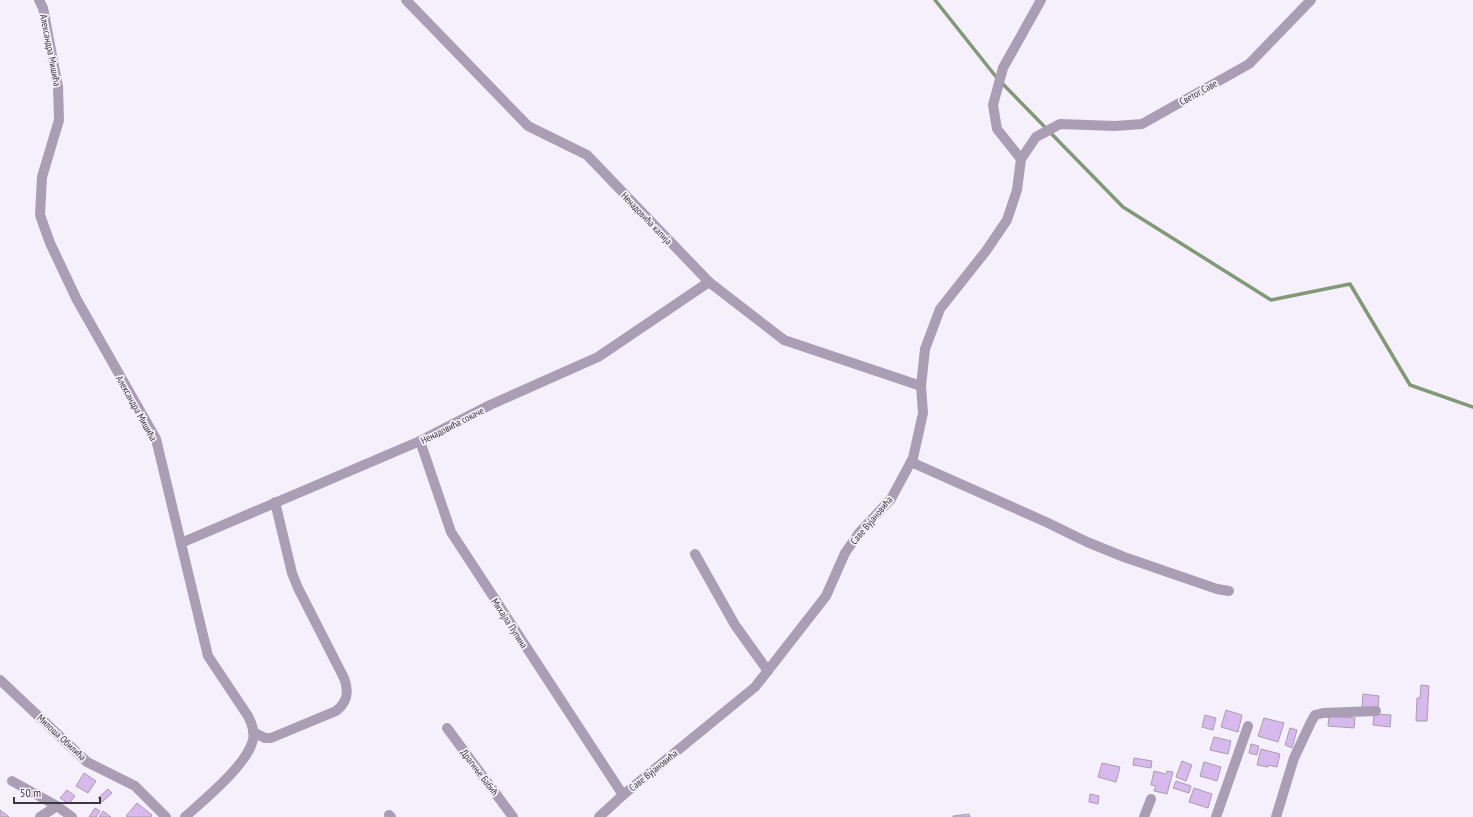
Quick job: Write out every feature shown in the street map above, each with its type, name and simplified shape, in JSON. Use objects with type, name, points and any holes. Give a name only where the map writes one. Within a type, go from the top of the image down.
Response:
[{"type":"street","name":"Александра Мишића","points":[[39,0],[43,8],[58,87],[59,120],[42,177],[40,215],[50,243],[77,300],[156,439],[208,656],[248,716],[253,732]]},
{"type":"street","name":"Ненадовића капија","points":[[406,0],[528,126],[587,155],[709,282],[784,340],[921,386]]},
{"type":"street","points":[[1021,159],[997,129],[993,105],[1003,68],[1041,0]]},
{"type":"street","name":"Светог Саве","points":[[1060,124],[1115,126],[1142,124],[1249,64],[1311,0]]},
{"type":"street","name":"Саве Вујановића","points":[[599,817],[623,794],[755,687],[826,596],[845,553],[859,533],[891,499],[913,458],[923,413],[921,386],[925,349],[940,309],[986,251],[1007,220],[1017,190],[1021,159],[1036,137],[1060,124]]},
{"type":"street","name":"Ненадовића сокаче","points":[[181,543],[420,441],[490,405],[598,357],[709,282]]},
{"type":"street","name":"Михајла Пупина","points":[[420,441],[451,532],[623,794]]},
{"type":"street","points":[[911,462],[1046,522],[1087,542],[1124,557],[1217,589],[1229,591]]},
{"type":"street","points":[[185,817],[231,774],[246,755],[252,743],[253,732],[265,738],[271,738],[336,711],[343,706],[347,696],[347,686],[344,678],[298,588],[292,573],[276,502]]},
{"type":"street","points":[[695,554],[736,625],[768,671]]},
{"type":"street","name":"Милоша Обилића","points":[[0,680],[87,762],[135,786],[166,817]]},
{"type":"street","points":[[1276,817],[1294,758],[1315,715],[1323,713],[1376,711]]},
{"type":"street","points":[[1216,817],[1248,726]]},
{"type":"street","name":"Драгиње Бабић","points":[[447,728],[513,817]]},
{"type":"street","points":[[12,781],[57,806],[72,817]]},
{"type":"street","points":[[1144,817],[1150,799]]},
{"type":"street","points":[[40,817],[57,806]]},
{"type":"building","points":[[1421,685],[1429,686],[1427,721],[1416,721],[1417,698],[1420,698]]},
{"type":"building","points":[[1363,694],[1379,696],[1378,709],[1362,707]]},
{"type":"building","points":[[1226,710],[1242,715],[1238,732],[1221,727]]},
{"type":"building","points":[[1374,714],[1391,715],[1390,727],[1373,725]]},
{"type":"building","points":[[1205,715],[1216,718],[1213,730],[1202,727]]},
{"type":"building","points":[[1329,716],[1355,718],[1354,728],[1328,726]]},
{"type":"building","points":[[1264,718],[1284,723],[1278,742],[1258,736]]},
{"type":"building","points":[[1290,728],[1297,730],[1292,748],[1285,745]]},
{"type":"building","points":[[1214,737],[1231,741],[1228,754],[1210,750]]},
{"type":"building","points":[[1251,744],[1259,746],[1257,755],[1249,753]]},
{"type":"building","points":[[1261,749],[1280,754],[1277,767],[1257,765]]},
{"type":"building","points":[[1134,758],[1152,761],[1151,768],[1133,765]]},
{"type":"building","points":[[1182,761],[1192,765],[1186,781],[1176,777]]},
{"type":"building","points":[[1204,762],[1221,767],[1217,781],[1200,776]]},
{"type":"building","points":[[1102,763],[1120,767],[1116,782],[1098,777]]},
{"type":"building","points":[[1154,771],[1166,774],[1167,771],[1173,772],[1167,794],[1154,791],[1156,786],[1151,785]]},
{"type":"building","points":[[84,773],[96,781],[88,793],[76,786]]},
{"type":"building","points":[[1176,781],[1191,786],[1189,793],[1173,788]]},
{"type":"building","points":[[1194,788],[1212,794],[1208,808],[1189,802]]},
{"type":"building","points":[[108,789],[112,793],[102,802],[98,798]]},
{"type":"building","points":[[67,790],[75,796],[69,804],[60,798]]},
{"type":"building","points":[[1090,794],[1099,796],[1098,804],[1089,802]]},
{"type":"building","points":[[137,803],[152,815],[151,817],[126,816]]},
{"type":"building","points":[[95,808],[100,811],[96,817],[89,817]]},
{"type":"building","points":[[0,810],[9,817],[0,817]]},
{"type":"building","points":[[103,811],[111,817],[99,817]]},
{"type":"building","points":[[969,814],[970,817],[953,817],[953,816]]},
{"type":"waterway","points":[[935,0],[997,78],[1123,207],[1271,300],[1350,284],[1410,385],[1473,407]]}]
